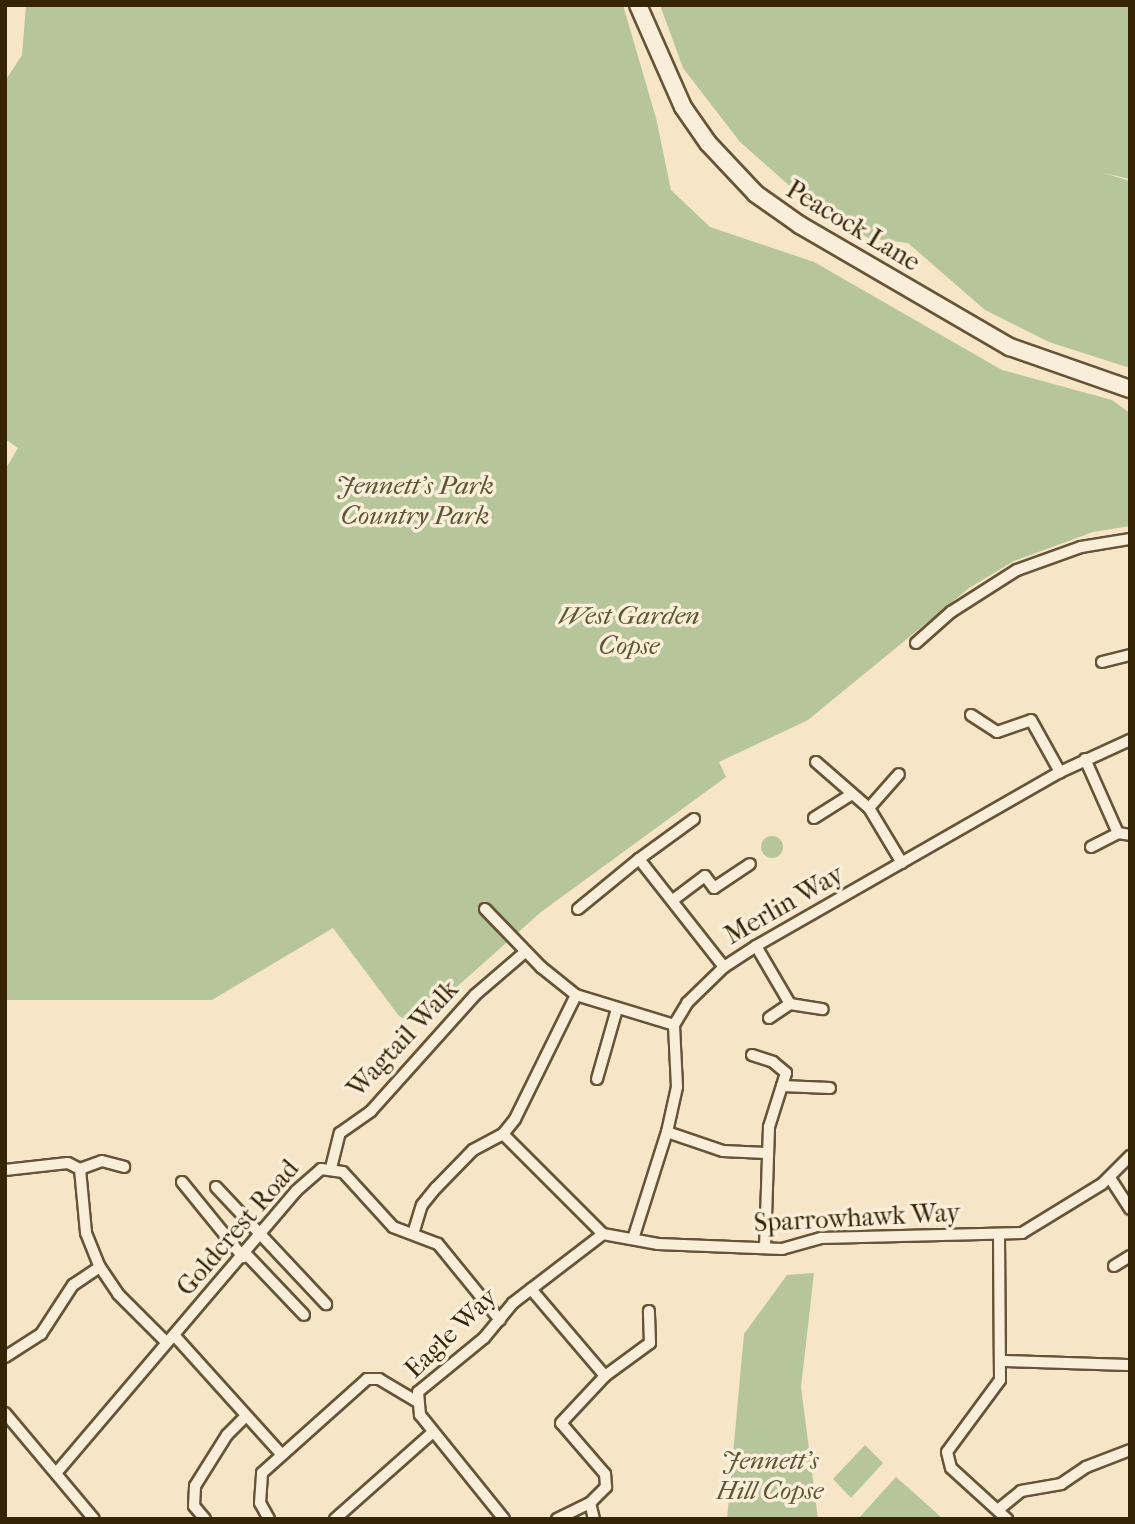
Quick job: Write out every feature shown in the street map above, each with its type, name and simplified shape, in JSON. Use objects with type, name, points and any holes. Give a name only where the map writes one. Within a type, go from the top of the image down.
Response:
[{"type":"street","name":"Peacock Lane","points":[[638,5],[683,107],[708,143],[756,194],[800,225],[1010,347],[1130,389]]},
{"type":"street","points":[[916,643],[959,606],[1017,570],[1081,547],[1130,539]]},
{"type":"street","points":[[1102,662],[1130,655]]},
{"type":"street","points":[[971,715],[997,732],[1031,720],[1060,772]]},
{"type":"street","name":"Merlin Way","points":[[674,1025],[687,1003],[724,967],[756,946],[1060,772],[1130,740]]},
{"type":"street","points":[[1085,759],[1124,834],[1091,847]]},
{"type":"street","points":[[816,762],[869,808],[902,863]]},
{"type":"street","points":[[869,808],[899,774]]},
{"type":"street","points":[[814,818],[852,794]]},
{"type":"street","points":[[578,909],[643,863],[694,818]]},
{"type":"street","points":[[643,863],[724,967]]},
{"type":"street","points":[[673,900],[705,876],[714,888],[750,864]]},
{"type":"street","points":[[485,909],[525,952],[576,995],[674,1025],[677,1087],[667,1132],[633,1240]]},
{"type":"street","points":[[756,946],[790,1004]]},
{"type":"street","name":"Wagtail Walk","points":[[331,1168],[341,1133],[371,1111],[475,995],[525,952]]},
{"type":"street","points":[[413,1234],[422,1205],[436,1188],[473,1150],[503,1134],[526,1101],[576,995]]},
{"type":"street","points":[[769,1018],[790,1004],[823,1009]]},
{"type":"street","points":[[597,1079],[617,1009]]},
{"type":"street","points":[[752,1055],[773,1062],[786,1073],[766,1153],[765,1248]]},
{"type":"street","points":[[782,1086],[830,1088]]},
{"type":"street","points":[[667,1132],[723,1151],[766,1153]]},
{"type":"street","points":[[503,1134],[603,1234]]},
{"type":"street","name":"Sparrowhawk Way","points":[[603,1234],[633,1240],[782,1249],[821,1238],[999,1236],[1022,1233],[1110,1178],[1130,1156]]},
{"type":"street","points":[[5,1170],[68,1163],[80,1169],[102,1161],[124,1167]]},
{"type":"street","name":"Goldcrest Road","points":[[57,1472],[309,1177],[331,1168],[343,1171],[393,1227],[438,1244],[500,1320]]},
{"type":"street","points":[[80,1169],[86,1233],[100,1268],[118,1294],[171,1339],[281,1454]]},
{"type":"street","points":[[1110,1178],[1130,1209]]},
{"type":"street","points":[[182,1182],[244,1255],[304,1315]]},
{"type":"street","points":[[216,1187],[326,1304]]},
{"type":"street","name":"Eagle Way","points":[[504,1519],[432,1433],[416,1401],[423,1384],[484,1338],[531,1289],[603,1234]]},
{"type":"street","points":[[999,1236],[1003,1361],[1000,1380],[947,1452],[951,1468],[1007,1519]]},
{"type":"street","points":[[1114,1266],[1130,1256]]},
{"type":"street","points":[[5,1357],[41,1334],[73,1285],[100,1268]]},
{"type":"street","points":[[531,1289],[605,1377]]},
{"type":"street","points":[[557,1519],[590,1503],[606,1487],[605,1474],[561,1423],[605,1377],[650,1343],[649,1311]]},
{"type":"street","points":[[1003,1361],[1130,1364]]},
{"type":"street","points":[[269,1519],[260,1503],[259,1483],[281,1454],[370,1377],[416,1401]]},
{"type":"street","points":[[5,1413],[94,1519]]},
{"type":"street","points":[[205,1519],[194,1506],[195,1486],[227,1435],[246,1416]]},
{"type":"street","points":[[335,1519],[432,1433]]},
{"type":"street","points":[[999,1509],[1021,1491],[1061,1484],[1086,1467],[1130,1450]]},
{"type":"street","points":[[590,1503],[594,1519]]},
{"type":"green space","name":"Jennett's Park Country Park","points":[[26,5],[623,5],[656,118],[671,190],[710,227],[814,262],[1002,370],[1112,400],[1130,413],[1130,526],[1093,532],[1014,561],[969,588],[808,720],[719,762],[726,777],[541,912],[415,1024],[399,1016],[333,928],[212,1000],[5,1000],[5,470],[18,448],[5,439],[5,81],[22,55]]},
{"type":"green space","points":[[660,5],[1130,5],[1130,179],[1104,173],[1130,181],[1130,368],[1049,342],[985,310],[908,243],[868,238],[800,195],[740,142],[683,68]]},
{"type":"green space","points":[[772,836],[782,843],[783,847],[776,857],[772,858],[762,851],[761,847],[768,837]]},
{"type":"green space","name":"Jennett's Hill Copse","points":[[814,1273],[801,1387],[818,1519],[727,1519],[744,1334],[787,1275]]},
{"type":"green space","points":[[865,1445],[883,1463],[851,1498],[833,1479]]},
{"type":"green space","points":[[896,1477],[921,1499],[943,1519],[858,1519]]},
{"type":"park label","name":"West Garden Copse","points":[[629,631]]}]
